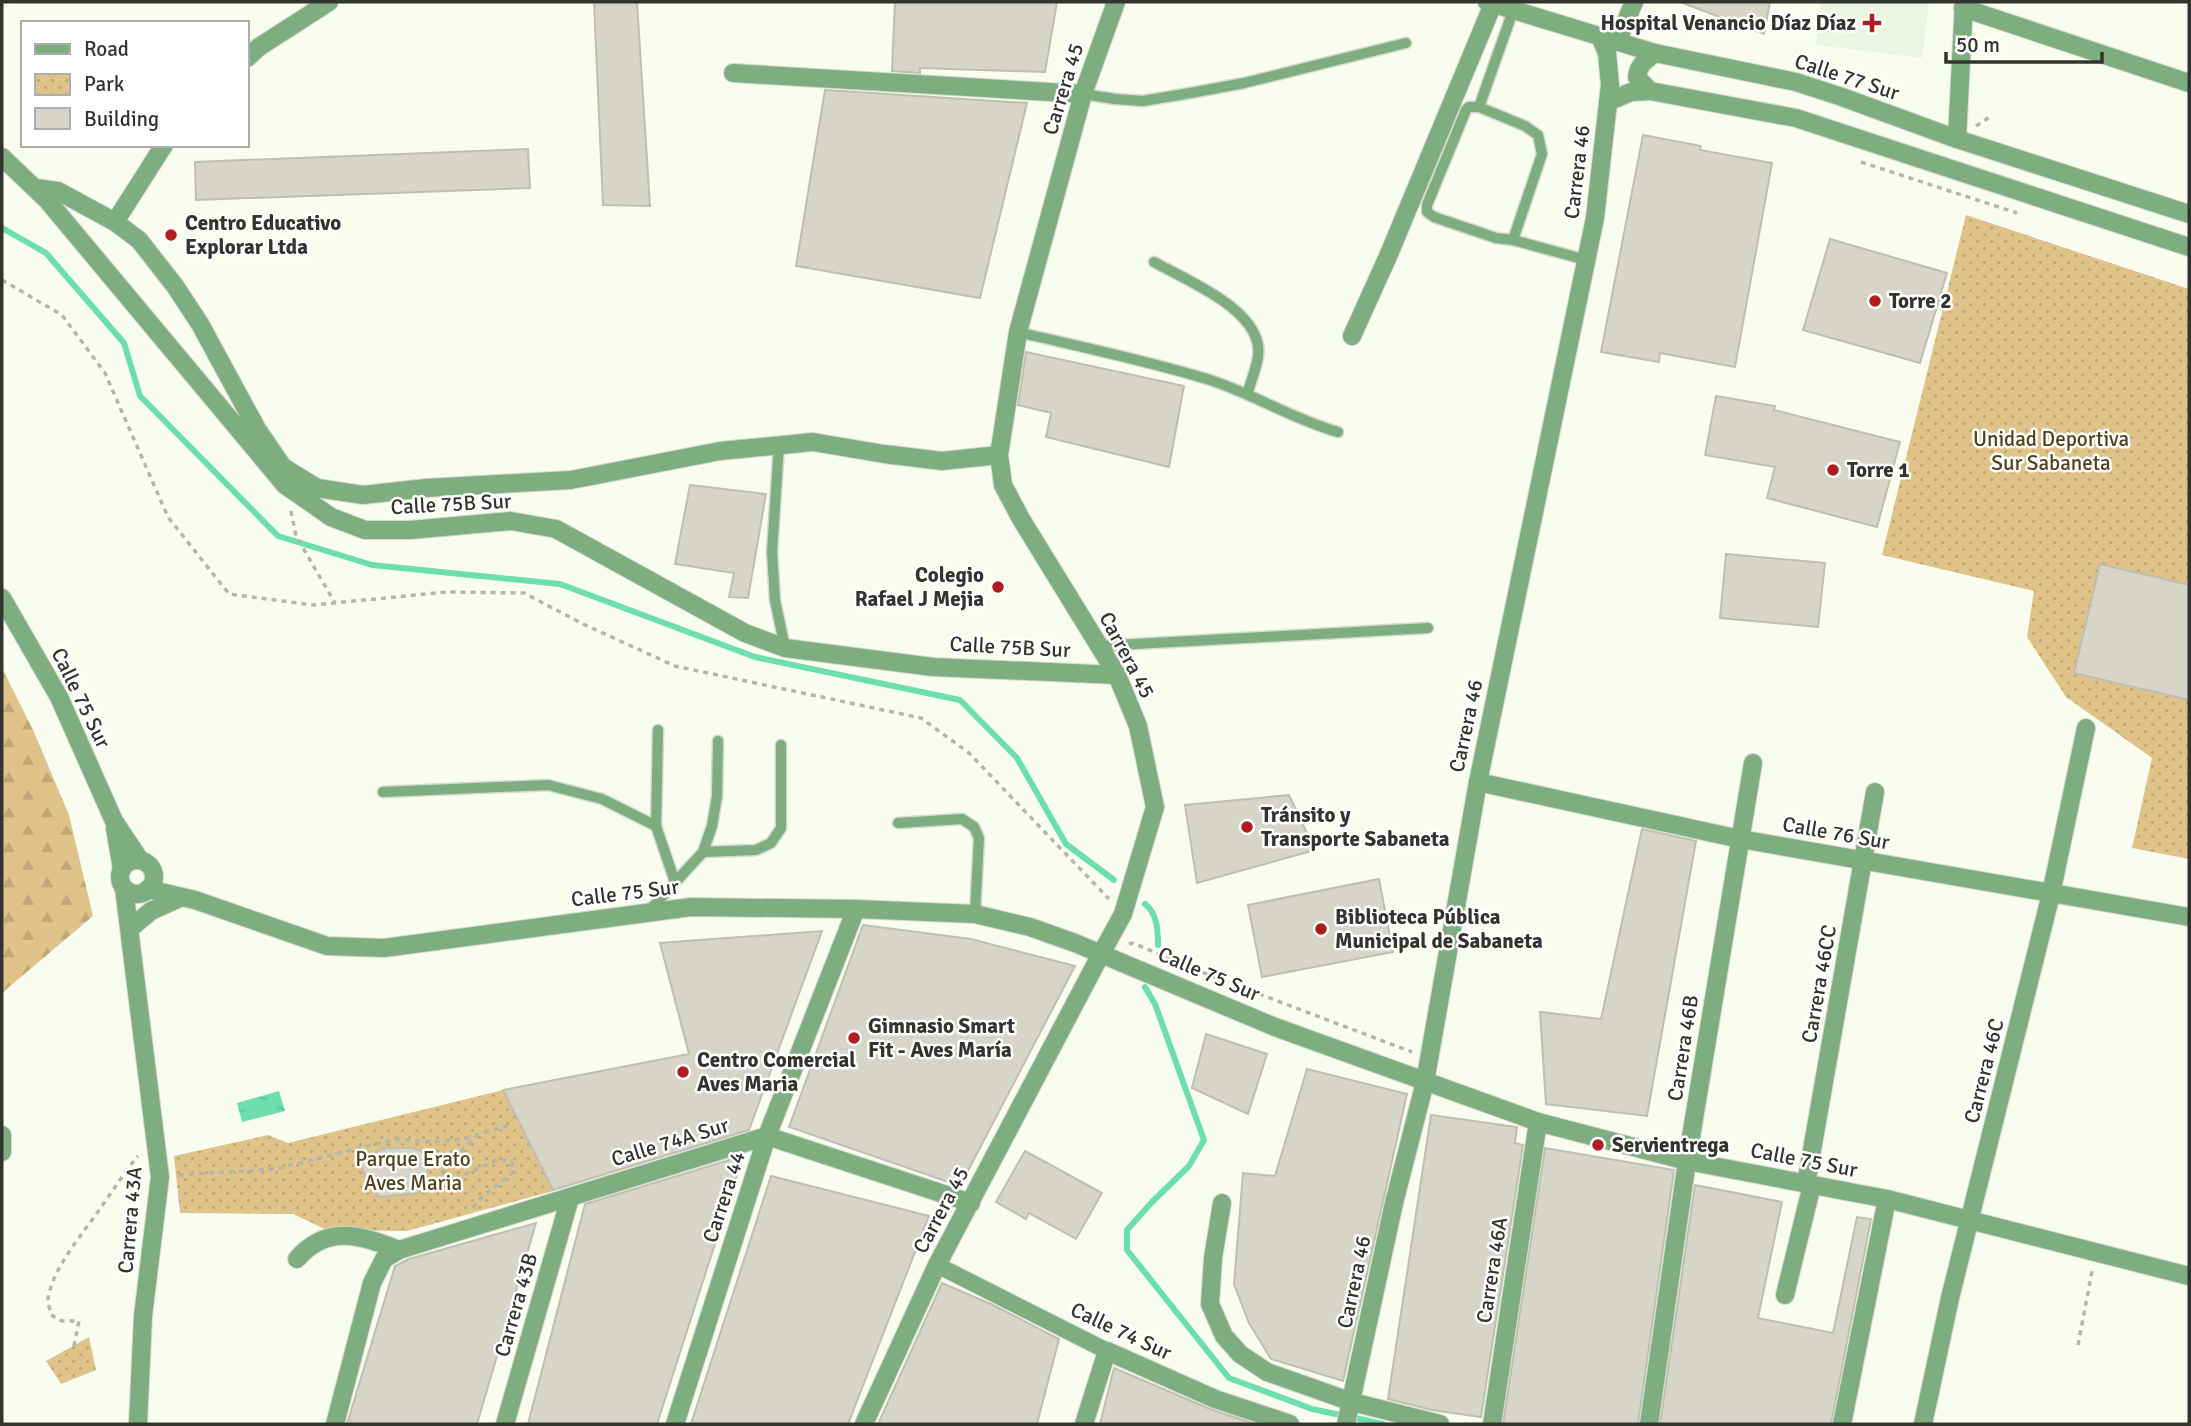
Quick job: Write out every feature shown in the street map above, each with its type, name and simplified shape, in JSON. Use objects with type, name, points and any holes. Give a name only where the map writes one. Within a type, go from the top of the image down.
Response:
[{"type":"street","points":[[248,57],[259,47],[329,2]]},
{"type":"street","name":"Carrera 45","points":[[864,1424],[937,1265],[1104,955],[1123,914],[1155,807],[1138,726],[1117,675],[1003,485],[999,455],[1018,332],[1083,94],[1116,2]]},
{"type":"street","points":[[1608,39],[1634,2]]},
{"type":"street","points":[[1352,335],[1389,254],[1490,3]]},
{"type":"street","name":"Calle 77 Sur","points":[[1490,3],[1655,53],[1796,82],[1957,139],[2189,214]]},
{"type":"street","points":[[1957,139],[1963,5],[2189,83]]},
{"type":"street","name":"Carrera 46","points":[[1349,1412],[1394,1203],[1425,1082],[1427,1058],[1478,782],[1595,218],[1608,102],[1608,39]]},
{"type":"street","points":[[1650,91],[1637,77],[1644,60],[1655,53]]},
{"type":"street","points":[[733,73],[1083,94]]},
{"type":"street","points":[[1608,102],[1631,92],[1650,91],[1796,118],[2189,247]]},
{"type":"street","points":[[115,222],[163,147]]},
{"type":"street","name":"Calle 75B Sur","points":[[2,157],[35,188],[285,485],[331,517],[366,530],[410,530],[511,521],[556,529],[745,633],[785,648],[933,667],[1117,675]]},
{"type":"street","points":[[35,188],[58,191],[115,222],[139,240],[200,324],[257,429],[283,467],[317,488],[363,495],[426,488],[571,480],[720,451],[813,442],[942,461],[999,455]]},
{"type":"street","name":"Calle 75 Sur","points":[[2,598],[59,697],[141,881],[327,946],[384,948],[691,907],[975,914],[1030,927],[1275,1027],[1538,1122],[1687,1161],[1887,1199],[2189,1276]]},
{"type":"street","name":"Carrera 46C","points":[[1923,1424],[1950,1298],[2051,894],[2086,728]]},
{"type":"street","name":"Carrera 46B","points":[[1649,1424],[1687,1161],[1753,763]]},
{"type":"street","name":"Calle 76 Sur","points":[[1478,782],[1740,839],[2189,917]]},
{"type":"street","name":"Carrera 46CC","points":[[1785,1295],[1810,1185],[1875,792]]},
{"type":"street","name":"Calle 75 Sur","points":[[114,821],[122,869],[133,860],[141,881]]},
{"type":"street","name":"Carrera 43A","points":[[138,1424],[143,1316],[160,1177],[132,931],[141,881]]},
{"type":"street","points":[[132,931],[151,911],[189,899]]},
{"type":"street","name":"Carrera 44","points":[[675,1424],[767,1136],[856,909]]},
{"type":"street","name":"Carrera 46A","points":[[1492,1424],[1538,1122]]},
{"type":"street","points":[[2,1135],[2,1152]]},
{"type":"street","points":[[767,1136],[971,1203]]},
{"type":"street","name":"Calle 74A Sur","points":[[392,1254],[767,1136]]},
{"type":"street","name":"Carrera 43B","points":[[505,1424],[570,1198]]},
{"type":"street","points":[[1842,1424],[1887,1199]]},
{"type":"street","points":[[1222,1203],[1213,1258],[1210,1304],[1224,1336],[1240,1354],[1267,1372],[1349,1412],[1440,1424]]},
{"type":"street","points":[[297,1259],[310,1244],[328,1237],[352,1236],[375,1240],[392,1254],[372,1283],[335,1424]]},
{"type":"street","name":"Calle 74 Sur","points":[[937,1265],[1107,1351],[1216,1399],[1290,1424]]},
{"type":"street","points":[[1084,1424],[1107,1351]]},
{"type":"lane","points":[[1479,107],[1513,11]]},
{"type":"lane","points":[[1083,94],[1143,101],[1169,97],[1244,83],[1406,43]]},
{"type":"lane","points":[[1513,240],[1542,154],[1538,135],[1525,126],[1479,107],[1469,107],[1427,205],[1427,212],[1434,217],[1496,238],[1586,260]]},
{"type":"lane","points":[[1154,262],[1241,313],[1255,335],[1259,355],[1247,394]]},
{"type":"lane","points":[[1018,332],[1208,380],[1247,394],[1307,423],[1338,432]]},
{"type":"lane","points":[[779,445],[772,552],[775,600],[785,648]]},
{"type":"lane","points":[[1099,646],[1428,628]]},
{"type":"lane","points":[[658,730],[656,826],[674,882]]},
{"type":"lane","points":[[649,912],[703,852],[712,826],[718,741]]},
{"type":"lane","points":[[703,852],[756,850],[771,843],[780,828],[782,745]]},
{"type":"lane","points":[[383,792],[548,785],[602,799],[656,826]]},
{"type":"lane","points":[[898,823],[962,819],[974,827],[979,838],[975,914]]},
{"type":"path","points":[[2,280],[62,316],[105,373],[168,517],[229,594],[313,605],[447,592],[524,593],[583,624],[675,666],[921,718],[969,752],[1123,914]]},
{"type":"path","points":[[296,536],[335,603]]},
{"type":"path","points":[[1104,955],[1133,943],[1196,970],[1427,1058]]},
{"type":"path","points":[[160,1177],[275,1169],[396,1139],[430,1142],[478,1136],[513,1124]]},
{"type":"path","points":[[470,1228],[473,1206],[514,1171],[511,1161],[500,1159],[454,1179],[442,1175],[446,1165],[478,1136]]},
{"type":"path","points":[[74,1346],[79,1321],[62,1321],[51,1315],[48,1300],[58,1272],[122,1175],[156,1137]]},
{"type":"path","points":[[2078,1345],[2095,1252]]},
{"type":"shaded area","name":"Hospital Venancio Díaz Díaz","points":[[1821,2],[1929,2],[1922,58],[1816,45]]},
{"type":"green space","name":"Unidad Deportiva Sur Sabaneta","points":[[1966,215],[2189,289],[2189,859],[2132,848],[2152,758],[2066,697],[2027,637],[2034,591],[1882,555]]},
{"type":"green space","points":[[2,668],[34,732],[69,815],[93,916],[2,993]]},
{"type":"green space","name":"Parque Erato Aves Maria","points":[[503,1090],[553,1191],[407,1231],[327,1230],[293,1214],[180,1213],[174,1156],[268,1135],[288,1143]]},
{"type":"green space","points":[[89,1337],[96,1370],[61,1384],[46,1361]]},
{"type":"water","points":[[279,1091],[285,1111],[242,1122],[237,1103]]},
{"type":"building","points":[[594,2],[637,2],[650,206],[603,205]]},
{"type":"building","points":[[895,2],[1057,2],[1045,72],[920,68],[920,73],[892,71]]},
{"type":"building","points":[[1770,2],[1764,34],[1683,3]]},
{"type":"building","points":[[825,90],[1027,103],[980,298],[796,266]]},
{"type":"building","points":[[1643,135],[1701,146],[1700,150],[1772,163],[1735,367],[1660,353],[1659,362],[1601,352]]},
{"type":"building","points":[[528,149],[530,188],[196,200],[195,162]]},
{"type":"building","name":"Torre 2","points":[[1830,239],[1947,273],[1920,363],[1803,330]]},
{"type":"building","points":[[1026,352],[1184,386],[1169,467],[1046,437],[1051,413],[1018,405]]},
{"type":"building","name":"Torre 1","points":[[1716,396],[1775,406],[1774,410],[1900,442],[1877,527],[1767,498],[1775,467],[1705,455]]},
{"type":"building","points":[[690,485],[766,494],[748,598],[729,597],[734,573],[675,564]]},
{"type":"building","points":[[1726,554],[1825,563],[1818,627],[1720,618]]},
{"type":"building","points":[[2100,564],[2189,585],[2189,700],[2074,673]]},
{"type":"building","name":"Tránsito y Transporte Sabaneta","points":[[1289,795],[1315,850],[1197,883],[1185,805]]},
{"type":"building","points":[[1642,829],[1696,841],[1647,1116],[1546,1104],[1540,1012],[1601,1019]]},
{"type":"building","name":"Biblioteca Pública Municipal de Sabaneta","points":[[1379,879],[1393,952],[1262,977],[1248,905]]},
{"type":"building","points":[[863,925],[971,939],[1075,966],[960,1186],[789,1127]]},
{"type":"building","name":"Centro Comercial Aves Maria","points":[[822,931],[749,1130],[553,1190],[503,1090],[689,1054],[660,943]]},
{"type":"building","points":[[1206,1034],[1267,1054],[1248,1114],[1192,1088]]},
{"type":"building","points":[[1307,1069],[1407,1094],[1343,1381],[1271,1359],[1249,1323],[1234,1284],[1243,1173],[1275,1176]]},
{"type":"building","points":[[1431,1115],[1517,1127],[1515,1143],[1523,1145],[1481,1417],[1432,1410],[1388,1399]]},
{"type":"building","points":[[386,1148],[413,1148],[434,1156],[418,1193],[379,1197],[366,1178],[359,1159]]},
{"type":"building","points":[[1545,1148],[1674,1170],[1638,1424],[1503,1424]]},
{"type":"building","points":[[1025,1151],[1102,1193],[1076,1239],[1029,1213],[1026,1219],[996,1202]]},
{"type":"building","points":[[743,1157],[657,1424],[528,1424],[585,1204]]},
{"type":"building","points":[[771,1176],[929,1216],[848,1424],[691,1424]]},
{"type":"building","points":[[1695,1185],[1782,1202],[1758,1318],[1833,1333],[1857,1217],[1871,1219],[1831,1424],[1660,1424]]},
{"type":"building","points":[[536,1223],[477,1424],[347,1424],[395,1266],[409,1259]]},
{"type":"building","points":[[942,1283],[993,1305],[1059,1339],[1037,1424],[878,1424]]},
{"type":"building","points":[[1114,1368],[1210,1409],[1255,1424],[1100,1424]]},
{"type":"waterway","points":[[2,228],[46,253],[124,343],[140,396],[278,536],[372,565],[560,584],[755,657],[960,700],[1017,758],[1066,844],[1114,880]]},
{"type":"waterway","points":[[1145,904],[1154,917],[1158,945]]},
{"type":"waterway","points":[[1145,987],[1155,1004],[1204,1140],[1189,1166],[1127,1230],[1127,1250],[1229,1378],[1312,1409],[1383,1424]]},
{"type":"place","name":"Hospital Venancio Díaz Díaz","points":[[1872,23]]},
{"type":"place","name":"Centro Educativo Explorar Ltda","points":[[171,235]]},
{"type":"place","name":"Torre 2","points":[[1875,301]]},
{"type":"place","name":"Torre 1","points":[[1833,470]]},
{"type":"place","name":"Colegio Rafael J Mejia","points":[[998,587]]},
{"type":"place","name":"Tránsito y Transporte Sabaneta","points":[[1247,827]]},
{"type":"place","name":"Biblioteca Pública Municipal de Sabaneta","points":[[1321,929]]},
{"type":"place","name":"Gimnasio Smart Fit - Aves María","points":[[854,1038]]},
{"type":"place","name":"Centro Comercial Aves Maria","points":[[683,1072]]},
{"type":"place","name":"Servientrega","points":[[1598,1145]]}]
